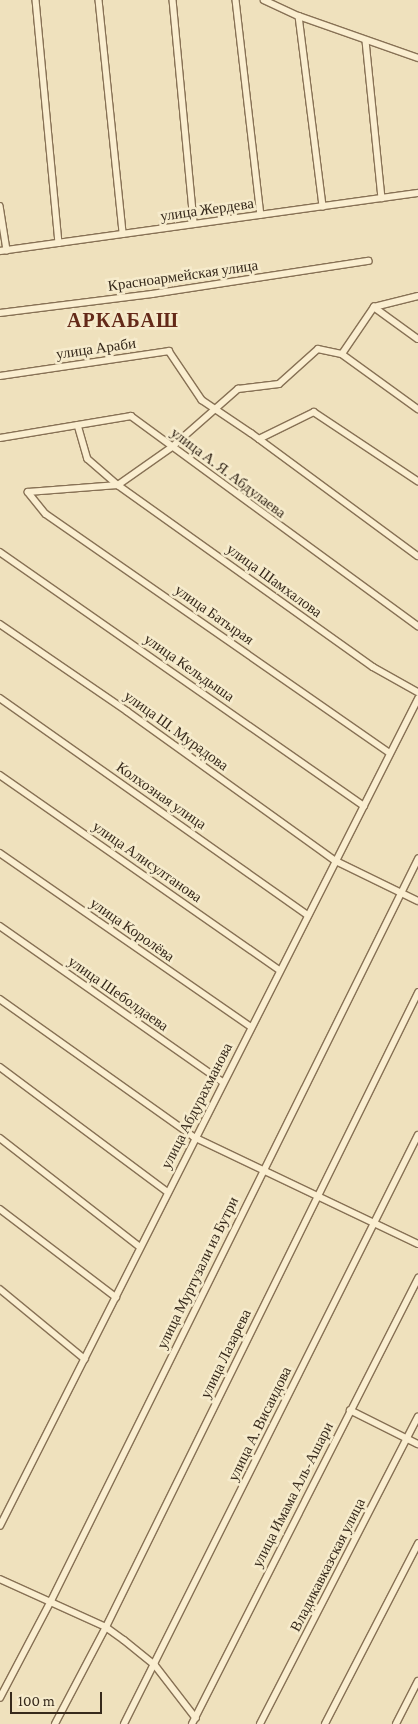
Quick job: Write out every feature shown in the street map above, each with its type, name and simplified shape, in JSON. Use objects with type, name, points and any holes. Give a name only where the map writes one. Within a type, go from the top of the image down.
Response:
[{"type":"street","points":[[36,0],[59,243]]},
{"type":"street","points":[[99,0],[123,234]]},
{"type":"street","points":[[173,0],[194,224]]},
{"type":"street","points":[[236,0],[261,215]]},
{"type":"street","points":[[264,0],[299,16],[418,58]]},
{"type":"street","points":[[299,16],[323,206]]},
{"type":"street","points":[[366,41],[382,198]]},
{"type":"street","name":"улица Жердева","points":[[0,251],[418,193]]},
{"type":"street","points":[[0,206],[8,250]]},
{"type":"street","name":"Красноармейская улица","points":[[0,313],[152,294],[368,261]]},
{"type":"street","points":[[342,354],[374,307],[418,296]]},
{"type":"street","points":[[374,307],[418,339]]},
{"type":"street","points":[[118,485],[172,447],[238,388],[279,384],[318,349],[342,354],[418,408]]},
{"type":"street","name":"улица Араби","points":[[0,376],[169,351],[202,400],[251,432],[418,556]]},
{"type":"street","points":[[260,439],[314,412],[418,481]]},
{"type":"street","name":"улица А. Я. Абдулаева","points":[[0,438],[131,416],[418,626]]},
{"type":"street","name":"улица Шамхалова","points":[[78,425],[88,460],[118,485],[373,667],[418,692]]},
{"type":"street","name":"улица Батырая","points":[[118,485],[28,492],[46,514],[390,753]]},
{"type":"street","name":"улица Кельдыша","points":[[0,552],[364,806]]},
{"type":"street","name":"улица Ш. Мурадова","points":[[0,624],[127,711],[336,861],[418,900]]},
{"type":"street","name":"Колхозная улица","points":[[0,698],[308,915]]},
{"type":"street","name":"улица Абдурахманова","points":[[0,1526],[116,1297],[194,1137],[418,699]]},
{"type":"street","name":"улица Алисултанова","points":[[0,775],[280,970]]},
{"type":"street","name":"улица Королёва","points":[[0,853],[251,1027]]},
{"type":"street","name":"улица Муртузали из Бутри","points":[[0,1698],[51,1601],[418,859]]},
{"type":"street","name":"улица Шеболдаева","points":[[0,926],[223,1082]]},
{"type":"street","name":"улица Лазарева","points":[[55,1724],[106,1628],[418,993]]},
{"type":"street","points":[[0,999],[194,1137],[263,1172],[418,1244]]},
{"type":"street","points":[[0,1067],[168,1192]]},
{"type":"street","name":"улица А. Висаидова","points":[[124,1724],[155,1666],[418,1134]]},
{"type":"street","points":[[0,1138],[140,1247]]},
{"type":"street","points":[[0,1209],[116,1297]]},
{"type":"street","name":"улица Имама Аль-Ашари","points":[[192,1724],[418,1278]]},
{"type":"street","points":[[0,1289],[85,1359]]},
{"type":"street","points":[[350,1410],[418,1444]]},
{"type":"street","name":"Владикавказская улица","points":[[260,1724],[418,1417]]},
{"type":"street","points":[[325,1724],[418,1544]]},
{"type":"street","points":[[0,1579],[106,1628],[155,1666],[196,1718]]},
{"type":"street","points":[[396,1724],[418,1681]]},
{"type":"district","name":"АРКАБАШ","points":[[123,320]]}]
